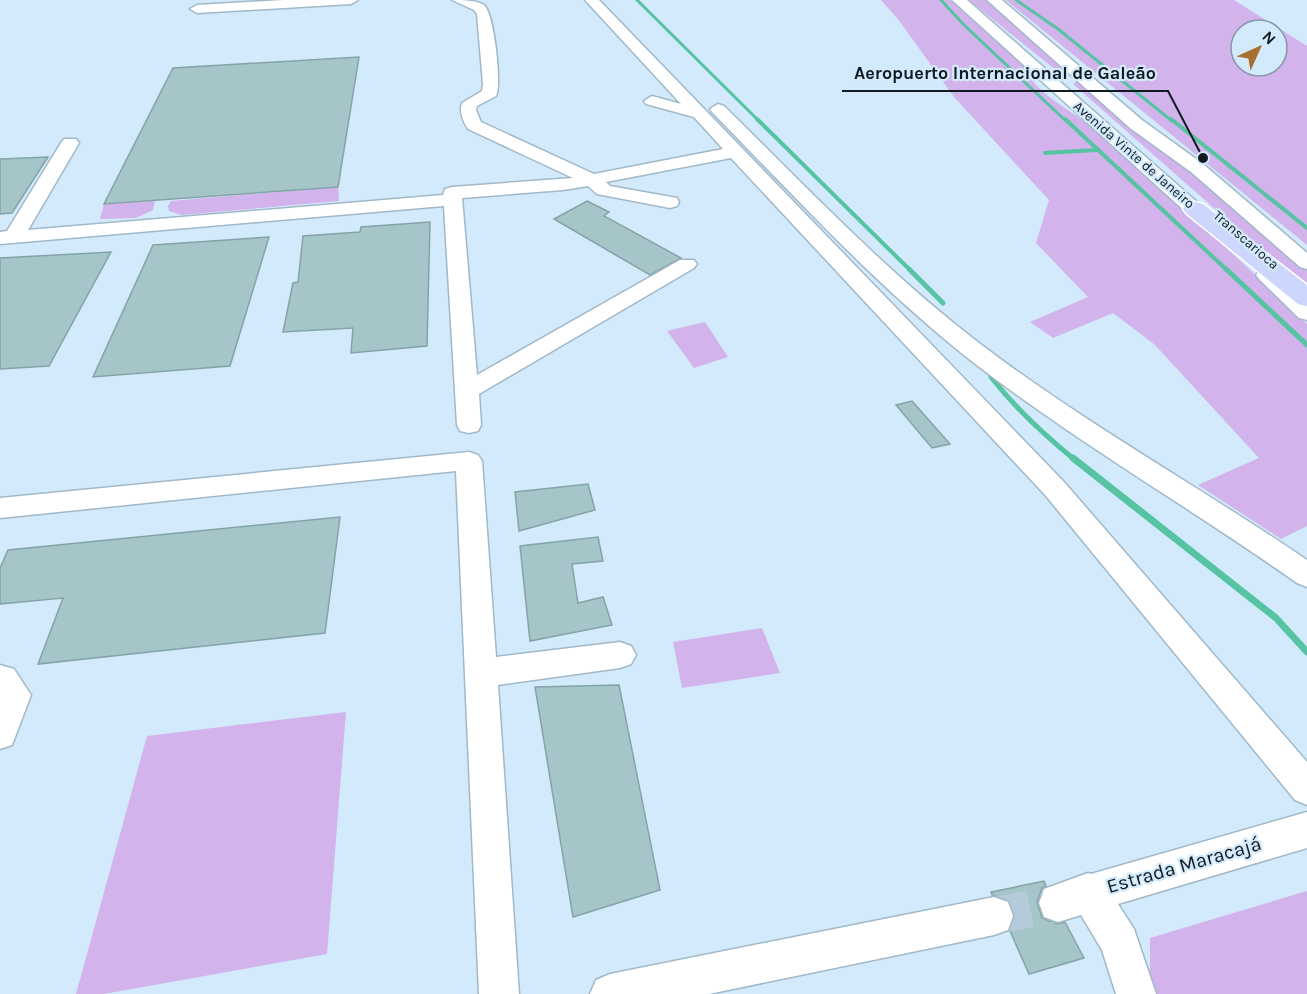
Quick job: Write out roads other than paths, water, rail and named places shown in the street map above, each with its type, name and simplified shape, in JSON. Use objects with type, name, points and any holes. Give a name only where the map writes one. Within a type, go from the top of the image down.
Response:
[{"type":"main road","points":[[1195,209],[1307,298]]},
{"type":"street","points":[[197,9],[351,0]]},
{"type":"street","points":[[459,0],[479,7],[484,14],[491,84],[490,93],[470,103],[468,110],[474,125],[599,185],[670,202]]},
{"type":"street","points":[[592,0],[740,159],[1055,489],[1307,788]]},
{"type":"street","points":[[608,0],[894,284],[941,325],[988,361],[1130,460],[1307,575]]},
{"type":"street","name":"Avenida Vinte de Janeiro","points":[[959,0],[1195,209],[1307,313]]},
{"type":"street","name":"Transcarioca","points":[[967,0],[1064,79],[1307,293]]},
{"type":"street","name":"Transcarioca","points":[[994,0],[1136,124],[1197,168],[1307,263]]},
{"type":"street","points":[[1002,0],[1307,253]]},
{"type":"street","points":[[1100,126],[1081,100],[1064,84],[1064,79],[1082,78],[1092,81],[1114,100],[1151,122]]},
{"type":"street","points":[[652,100],[700,114]]},
{"type":"street","points":[[7,237],[70,143]]},
{"type":"street","points":[[7,237],[452,200],[599,185],[740,159]]},
{"type":"street","points":[[452,200],[465,392],[470,425]]},
{"type":"street","points":[[465,392],[687,264]]},
{"type":"street","points":[[0,508],[469,461],[499,994]]},
{"type":"street","points":[[0,524],[26,521],[136,496]]},
{"type":"street","points":[[481,673],[620,655]]},
{"type":"street","points":[[0,679],[3,679],[15,695],[0,734]]},
{"type":"street","name":"Estrada Maracajá","points":[[1136,994],[1125,965],[1120,943],[1069,899],[1307,830]]},
{"type":"street","points":[[610,994],[994,916]]},
{"type":"waterway","points":[[637,0],[759,121]]},
{"type":"waterway","points":[[941,0],[964,25],[1066,121]]},
{"type":"waterway","points":[[1016,0],[1058,29],[1172,121]]},
{"type":"waterway","points":[[757,119],[911,271]]},
{"type":"waterway","points":[[1065,119],[1228,271]]},
{"type":"waterway","points":[[1171,119],[1307,228]]},
{"type":"waterway","points":[[1045,153],[1097,150]]},
{"type":"waterway","points":[[1226,269],[1307,345]]},
{"type":"waterway","points":[[911,271],[943,303]]},
{"type":"waterway","points":[[991,377],[1031,421],[1075,460]]},
{"type":"waterway","points":[[1073,458],[1276,618],[1307,652]]},
{"type":"tunnel","points":[[994,916],[1058,903]]},
{"type":"place","name":"Aeropuerto Internacional de Galeão","points":[[1203,158]]}]
